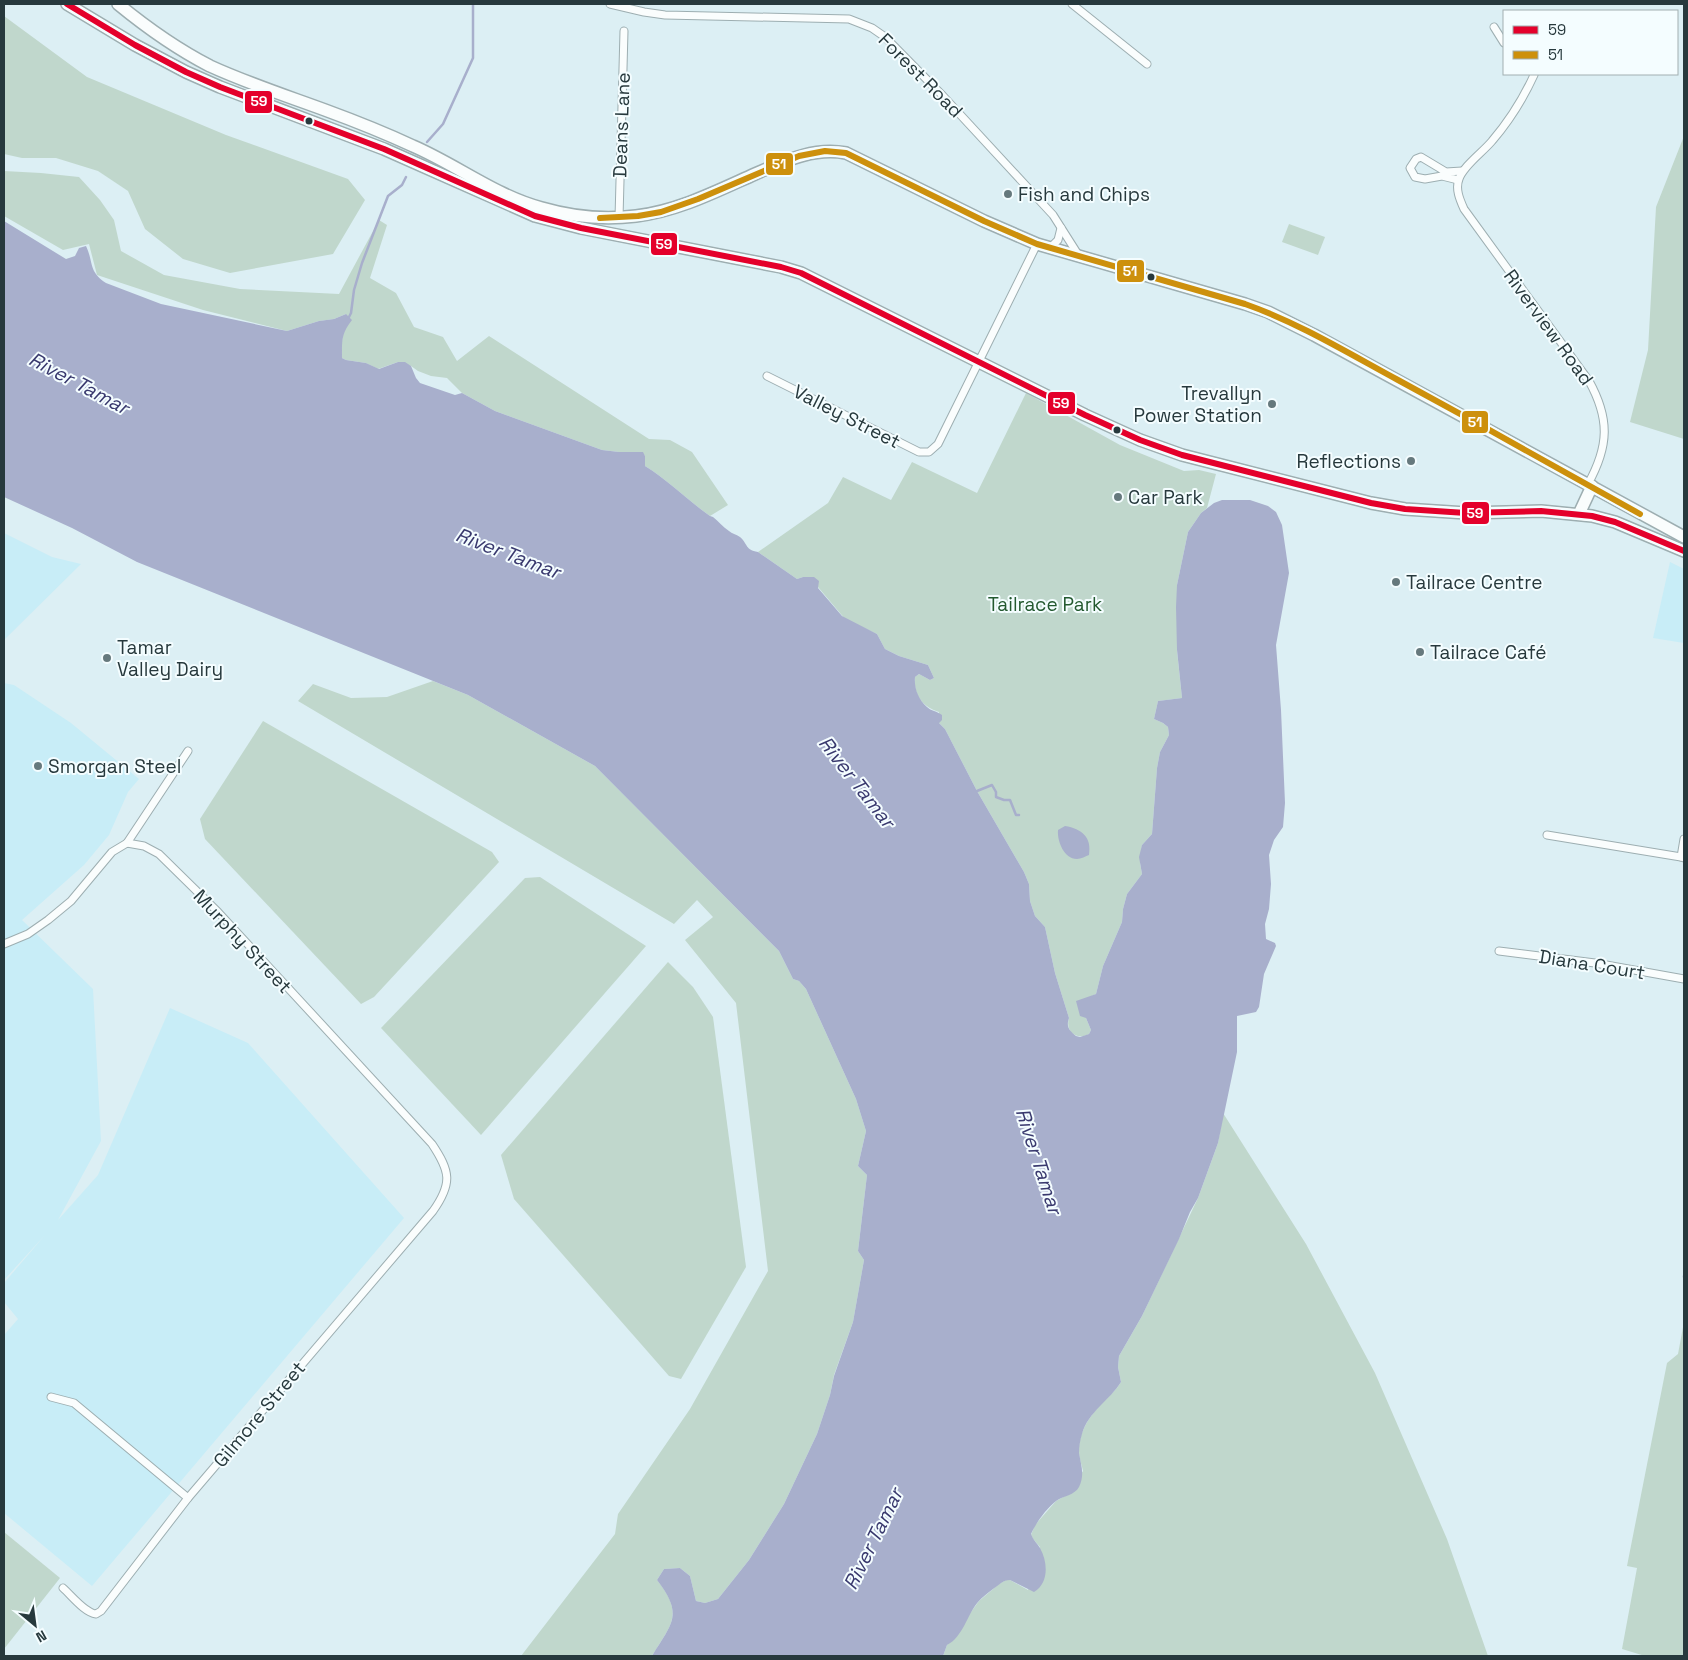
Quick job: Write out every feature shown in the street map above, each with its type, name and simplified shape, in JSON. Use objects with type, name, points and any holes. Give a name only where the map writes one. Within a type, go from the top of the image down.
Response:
[{"type":"highway","points":[[67,4],[135,45],[186,72],[220,87],[384,149],[535,216],[612,234],[781,266],[801,273],[1086,415],[1132,437],[1161,448],[1371,503],[1405,509],[1458,512],[1542,511],[1592,516],[1615,522],[1684,550]]},
{"type":"highway","points":[[118,4],[164,38],[209,65],[399,140],[433,155],[512,197],[539,208],[579,217],[619,218],[638,216],[680,206],[793,158],[812,152],[831,151],[846,153],[984,221],[1037,244],[1268,312],[1314,335],[1684,537]]},
{"type":"highway","points":[[1579,514],[1590,485]]},
{"type":"street","name":"Forest Road","points":[[610,4],[644,12],[665,14],[849,19],[872,28],[885,37],[1025,183],[1053,215],[1081,258]]},
{"type":"street","points":[[1072,4],[1147,64]]},
{"type":"street","points":[[1494,27],[1503,41]]},
{"type":"street","name":"Deans Lane","points":[[619,218],[624,31]]},
{"type":"street","points":[[1462,171],[1446,172],[1421,157],[1416,159],[1410,168],[1415,177],[1420,179],[1442,176],[1458,180],[1462,171],[1492,142],[1520,105],[1534,75]]},
{"type":"street","name":"Riverview Road","points":[[1458,180],[1458,193],[1464,209],[1589,380],[1597,394],[1605,424],[1605,441],[1590,485]]},
{"type":"street","points":[[1050,248],[1058,240],[1062,228]]},
{"type":"street","points":[[980,361],[1037,244]]},
{"type":"street","name":"Valley Street","points":[[767,376],[919,452],[928,452],[938,444],[980,361]]},
{"type":"street","points":[[4,944],[28,934],[48,920],[71,900],[112,852],[127,843],[188,751]]},
{"type":"street","points":[[1547,834],[1682,858],[1684,839]]},
{"type":"street","name":"Murphy Street","points":[[127,843],[144,846],[158,854],[218,912],[432,1144],[444,1162],[448,1180]]},
{"type":"street","name":"Diana Court","points":[[1499,951],[1595,963],[1684,979]]},
{"type":"street","name":"Gilmore Street","points":[[63,1588],[85,1610],[96,1614],[101,1611],[188,1498],[433,1211],[440,1201],[448,1180]]},
{"type":"street","points":[[51,1397],[74,1403],[188,1498]]},
{"type":"shaded area","points":[[4,533],[52,557],[81,564],[4,640]]},
{"type":"shaded area","points":[[1670,562],[1684,569],[1684,643],[1653,638]]},
{"type":"shaded area","points":[[4,683],[14,685],[71,723],[139,779],[128,792],[109,835],[84,865],[22,920],[93,989],[101,1141],[58,1220],[98,1175],[170,1008],[248,1043],[404,1218],[92,1586],[4,1513],[4,1335],[18,1319],[4,1302],[4,1283],[45,1235],[4,1280]]},
{"type":"green space","points":[[4,16],[87,77],[226,135],[348,179],[365,200],[333,254],[230,273],[183,259],[145,229],[128,191],[98,171],[56,158],[22,158],[4,154]]},
{"type":"green space","points":[[1684,136],[1684,439],[1630,422],[1648,350],[1656,207]]},
{"type":"green space","points":[[4,171],[79,177],[100,200],[114,220],[121,251],[164,275],[240,289],[339,294],[379,220],[387,225],[370,278],[396,293],[414,327],[443,337],[457,361],[489,336],[649,439],[670,440],[692,452],[728,505],[710,516],[662,477],[645,466],[645,456],[642,452],[602,450],[495,411],[462,393],[447,378],[431,376],[411,366],[398,362],[378,369],[366,363],[342,358],[342,341],[346,314],[287,331],[203,310],[97,275],[89,244],[63,250],[4,216]]},
{"type":"green space","points":[[1289,224],[1325,237],[1318,255],[1282,242]]},
{"type":"green space","name":"Tailrace Park","points":[[1026,393],[1120,445],[1184,471],[1199,470],[1216,474],[1207,508],[1201,513],[1188,532],[1177,585],[1177,651],[1182,698],[1158,701],[1154,719],[1168,727],[1169,735],[1160,752],[1157,768],[1152,834],[1142,845],[1140,863],[1142,874],[1127,894],[1122,922],[1103,966],[1096,994],[1090,997],[1086,1018],[1091,1030],[1089,1034],[1084,1036],[1076,1035],[1070,1031],[1069,1018],[1055,973],[1045,927],[1035,916],[1030,901],[1029,884],[1024,872],[977,791],[945,729],[939,723],[939,712],[928,707],[917,695],[915,677],[919,674],[930,680],[934,678],[928,665],[899,656],[885,649],[877,634],[845,619],[818,587],[803,577],[797,579],[758,552],[828,503],[843,477],[891,500],[912,462],[977,493]]},
{"type":"green space","points":[[433,681],[468,695],[595,766],[779,951],[793,979],[799,981],[806,989],[856,1099],[866,1131],[858,1166],[867,1175],[858,1251],[864,1260],[853,1322],[834,1375],[830,1395],[817,1434],[784,1504],[749,1560],[718,1599],[705,1603],[696,1601],[690,1576],[680,1568],[664,1569],[657,1580],[670,1602],[673,1610],[672,1618],[665,1635],[652,1656],[521,1656],[615,1534],[618,1514],[690,1409],[768,1271],[736,1003],[685,940],[713,917],[697,900],[674,924],[298,701],[313,684],[351,698],[387,697]]},
{"type":"green space","points":[[263,721],[492,852],[499,862],[374,997],[361,1004],[205,839],[200,819]]},
{"type":"green space","points":[[540,877],[646,946],[481,1135],[381,1028],[525,878]]},
{"type":"green space","points":[[668,962],[693,987],[713,1017],[746,1267],[681,1379],[669,1376],[514,1199],[501,1155]]},
{"type":"green space","points":[[1223,1113],[1306,1244],[1375,1373],[1447,1539],[1488,1656],[943,1656],[947,1645],[979,1601],[999,1584],[1010,1580],[1028,1590],[1040,1547],[1031,1535],[1035,1525],[1056,1501],[1065,1496],[1083,1471],[1079,1457],[1079,1444],[1083,1430],[1095,1411],[1121,1382],[1118,1367],[1119,1356],[1142,1316],[1198,1198],[1218,1143]]},
{"type":"green space","points":[[1684,1322],[1684,1656],[1645,1656],[1622,1649],[1637,1568],[1627,1566],[1667,1363],[1678,1354]]},
{"type":"green space","points":[[4,1532],[60,1578],[4,1649]]},
{"type":"water","name":"River Tamar","points":[[4,221],[66,259],[75,256],[79,248],[86,246],[94,271],[100,279],[161,304],[287,331],[346,314],[352,320],[343,338],[342,358],[366,363],[379,369],[398,362],[405,362],[411,366],[420,383],[455,395],[462,393],[495,411],[602,450],[643,452],[645,466],[662,477],[730,532],[740,537],[751,550],[758,552],[797,579],[814,577],[819,581],[818,588],[842,616],[877,634],[885,649],[899,656],[928,665],[934,678],[930,680],[919,674],[915,677],[917,693],[927,707],[942,715],[942,720],[939,723],[945,729],[977,791],[1024,872],[1029,884],[1030,901],[1035,916],[1045,927],[1055,973],[1069,1018],[1068,1026],[1076,1036],[1080,1037],[1089,1034],[1091,1030],[1086,1018],[1080,1016],[1076,1001],[1096,994],[1103,966],[1122,922],[1127,894],[1142,874],[1139,857],[1142,845],[1152,834],[1157,768],[1160,752],[1169,735],[1168,727],[1154,719],[1158,701],[1182,698],[1177,650],[1176,607],[1177,585],[1188,532],[1201,513],[1214,503],[1222,500],[1250,500],[1268,506],[1276,512],[1282,525],[1289,573],[1276,645],[1285,803],[1283,827],[1274,840],[1269,855],[1271,884],[1269,909],[1265,924],[1266,939],[1275,943],[1276,946],[1264,974],[1259,1007],[1256,1012],[1237,1016],[1237,1052],[1218,1143],[1198,1198],[1179,1239],[1142,1316],[1119,1356],[1118,1367],[1121,1382],[1085,1426],[1079,1446],[1081,1483],[1075,1492],[1052,1504],[1031,1534],[1045,1560],[1045,1578],[1034,1592],[1010,1580],[999,1584],[974,1607],[957,1637],[947,1645],[943,1656],[652,1656],[669,1627],[673,1611],[665,1592],[657,1580],[664,1569],[680,1568],[690,1576],[696,1601],[705,1603],[718,1599],[749,1560],[784,1504],[817,1434],[830,1395],[834,1376],[853,1322],[864,1260],[858,1251],[867,1175],[858,1166],[866,1131],[856,1099],[806,989],[799,981],[793,979],[779,951],[595,766],[468,695],[137,562],[72,528],[4,497]]},
{"type":"water","points":[[1065,826],[1076,829],[1084,835],[1089,843],[1089,855],[1077,859],[1065,853],[1060,844],[1058,830]]},
{"type":"waterway","points":[[427,142],[443,124],[473,58],[473,4]]},
{"type":"waterway","points":[[349,317],[362,263],[388,196],[402,185],[406,177]]},
{"type":"waterway","points":[[977,791],[992,785],[996,792],[996,797],[1010,800],[1016,815],[1019,815]]},
{"type":"transit line","name":"59","points":[[67,4],[135,45],[186,72],[220,87],[384,149],[535,216],[581,228],[781,267],[801,273],[1085,415],[1140,440],[1182,455],[1371,503],[1405,509],[1466,513],[1541,511],[1592,516],[1615,522],[1684,551]]},
{"type":"transit line","name":"51","points":[[600,218],[638,216],[661,212],[698,199],[799,156],[825,151],[846,153],[984,221],[1037,244],[1245,304],[1285,320],[1342,349],[1640,514]]},
{"type":"place","name":"Fish and Chips","points":[[1008,194]]},
{"type":"place","name":"Trevallyn Power Station","points":[[1272,404]]},
{"type":"place","name":"Reflections","points":[[1411,461]]},
{"type":"place","name":"Car Park","points":[[1118,497]]},
{"type":"place","name":"Tailrace Centre","points":[[1396,582]]},
{"type":"place","name":"Tailrace Café","points":[[1420,652]]},
{"type":"place","name":"Tamar Valley Dairy","points":[[107,658]]},
{"type":"place","name":"Smorgan Steel","points":[[38,766]]}]
